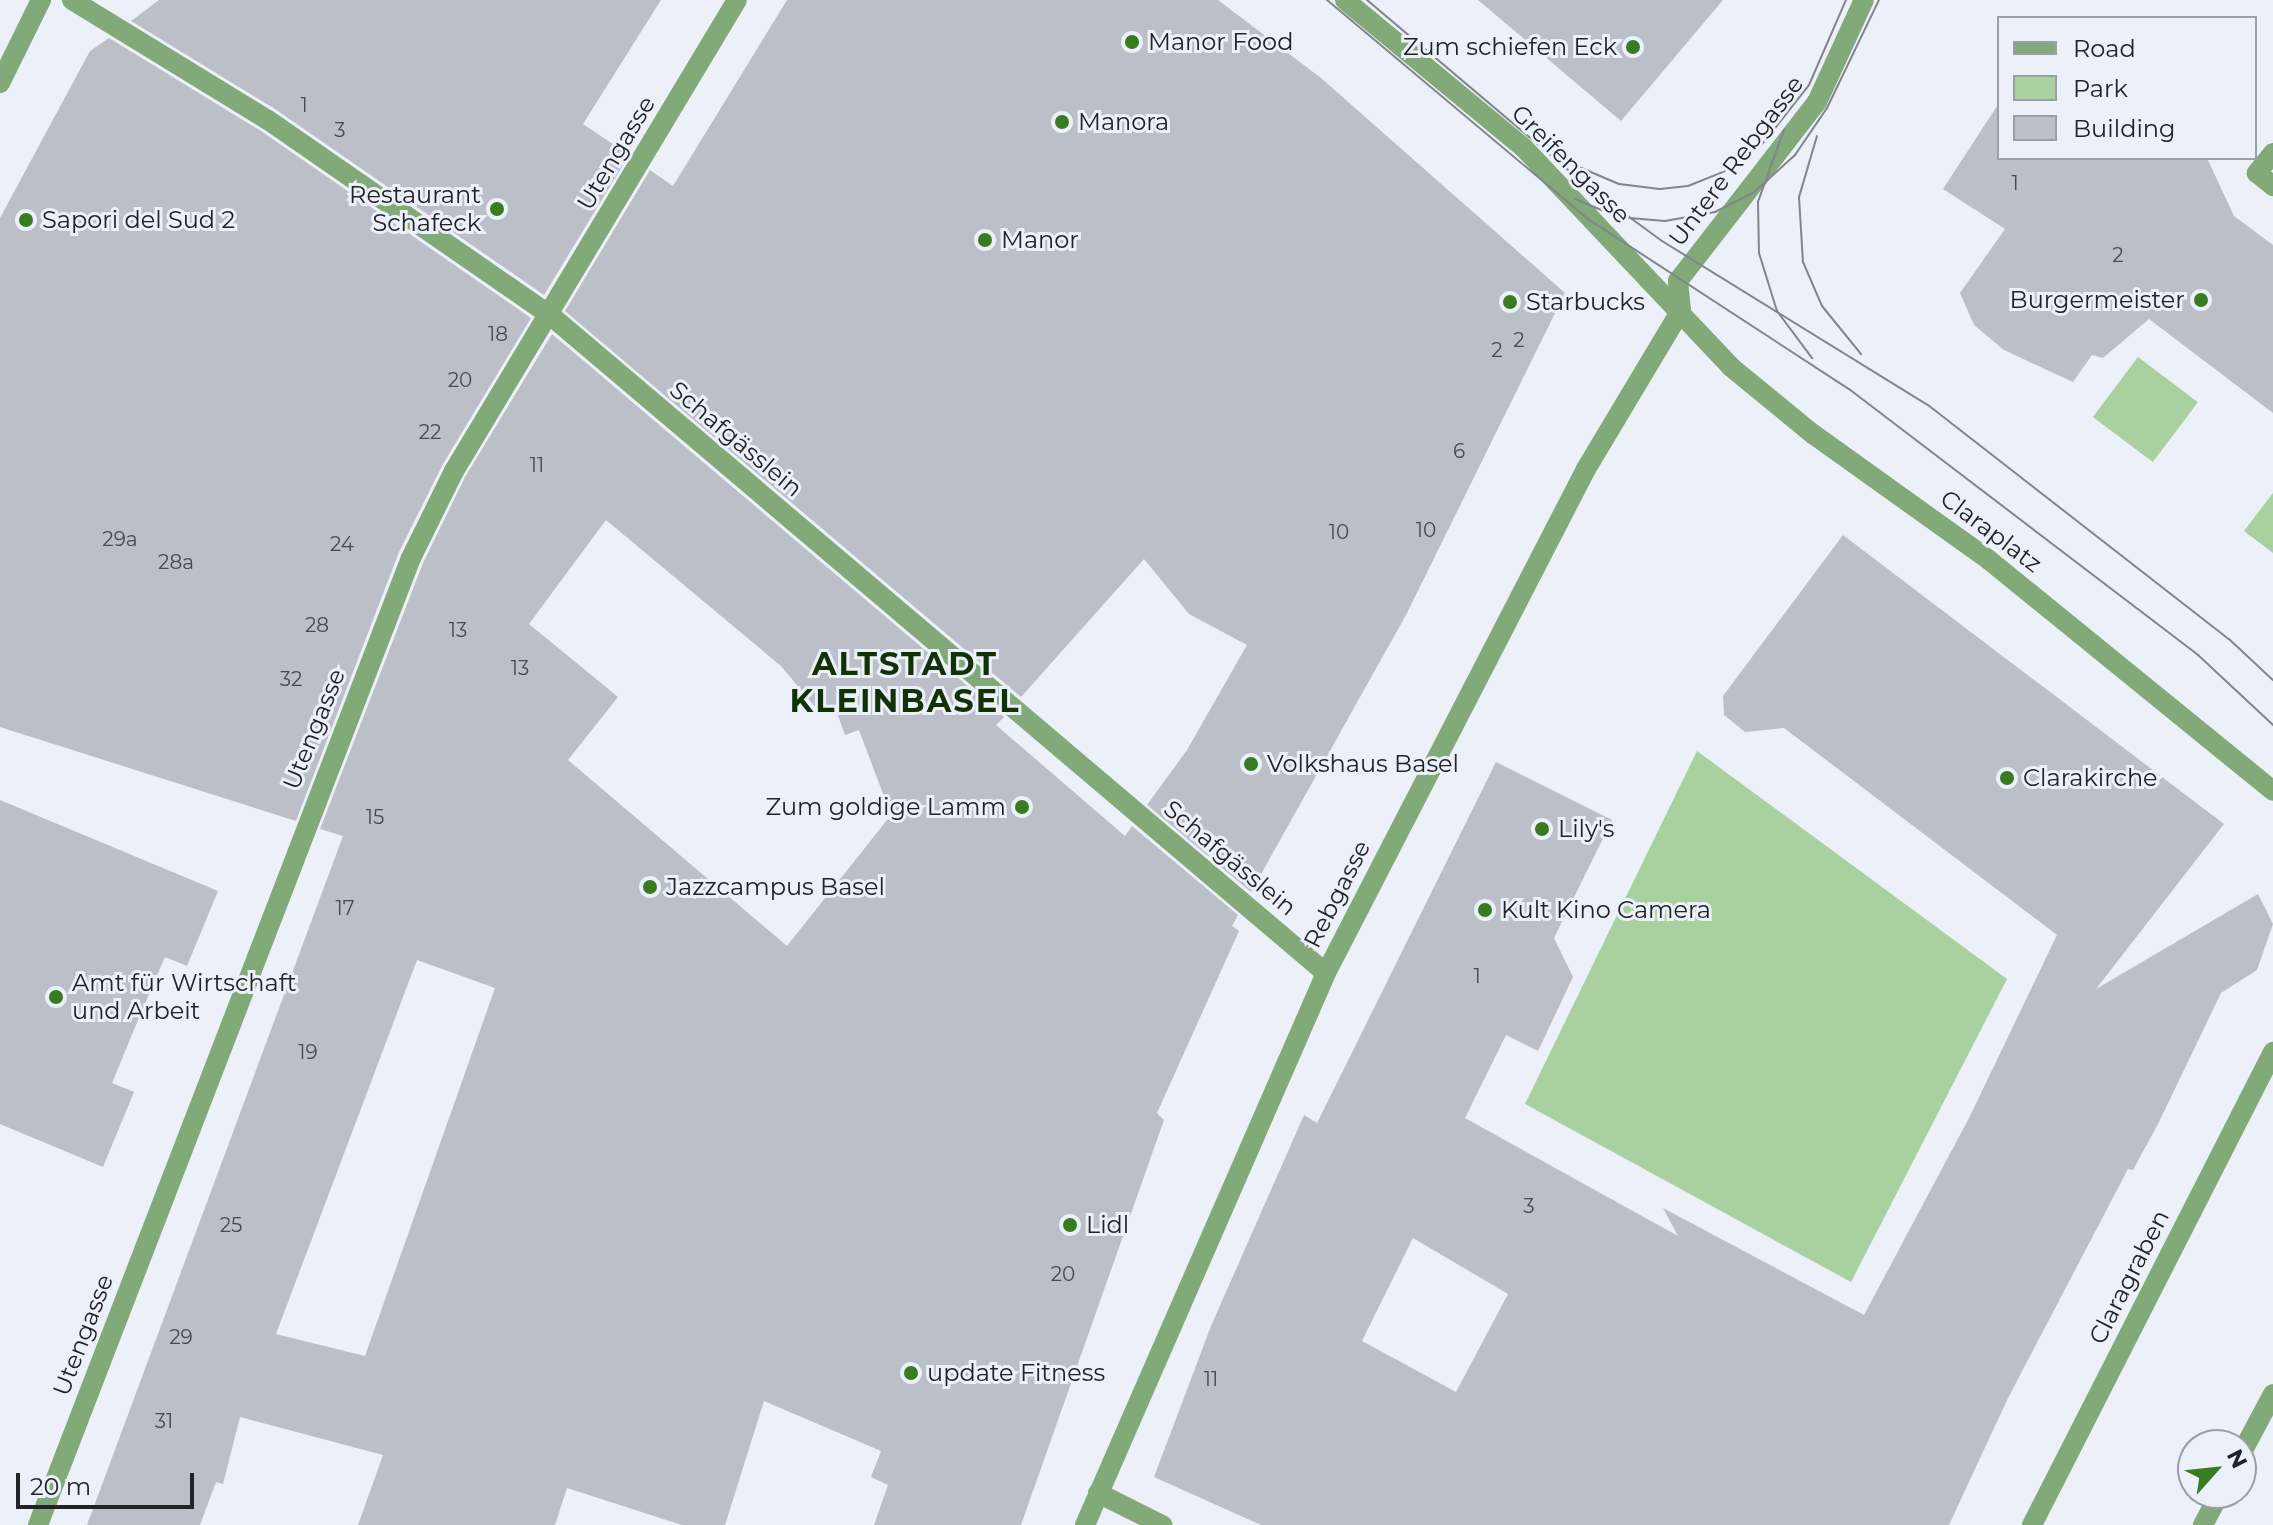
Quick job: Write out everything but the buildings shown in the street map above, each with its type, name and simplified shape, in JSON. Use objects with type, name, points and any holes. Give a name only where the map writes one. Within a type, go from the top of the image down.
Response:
[{"type":"street","points":[[0,83],[41,0]]},
{"type":"street","name":"Schafgässlein","points":[[72,0],[268,120],[550,315],[1326,973]]},
{"type":"street","name":"Utengasse","points":[[38,1525],[411,558],[454,471],[737,0]]},
{"type":"street","name":"Greifengasse","points":[[1345,0],[1524,148],[1681,310]]},
{"type":"street","name":"Untere Rebgasse","points":[[1681,310],[1678,281],[1817,102],[1864,0]]},
{"type":"street","points":[[2273,153],[2257,173],[2273,186]]},
{"type":"street","name":"Claraplatz","points":[[1681,310],[1731,367],[1989,560],[2273,791]]},
{"type":"street","name":"Rebgasse","points":[[1085,1525],[1326,973],[1586,469],[1681,310]]},
{"type":"street","name":"Claragraben","points":[[2032,1525],[2267,1082],[2273,1052]]},
{"type":"street","points":[[2254,1429],[2273,1394]]},
{"type":"street","points":[[1098,1493],[1162,1525]]},
{"type":"green space","points":[[2138,357],[2198,402],[2153,462],[2093,417]]},
{"type":"green space","points":[[2273,493],[2273,553],[2244,531]]},
{"type":"green space","points":[[1697,751],[2007,979],[1851,1282],[1525,1104]]},
{"type":"tram line","points":[[1327,0],[1588,219],[1849,389],[2198,655],[2273,725]]},
{"type":"tram line","points":[[1367,0],[1587,186],[1662,241],[1928,405],[2229,639],[2273,680]]},
{"type":"tram line","points":[[1572,164],[1619,184],[1660,189],[1688,186],[1733,168],[1765,141],[1809,85],[1846,0]]},
{"type":"tram line","points":[[1575,199],[1618,217],[1665,221],[1715,212],[1753,193],[1795,155],[1827,108],[1879,0]]},
{"type":"tram line","points":[[1784,130],[1758,202],[1759,253],[1777,311],[1812,358]]},
{"type":"tram line","points":[[1817,136],[1799,197],[1803,262],[1822,306],[1861,354]]},
{"type":"place","name":"Manor Food","points":[[1132,42]]},
{"type":"place","name":"Zum schiefen Eck","points":[[1633,47]]},
{"type":"place","name":"Manora","points":[[1062,122]]},
{"type":"place","name":"Restaurant Schafeck","points":[[497,209]]},
{"type":"place","name":"Sapori del Sud 2","points":[[26,220]]},
{"type":"place","name":"Manor","points":[[985,240]]},
{"type":"place","name":"Burgermeister","points":[[2201,300]]},
{"type":"place","name":"Starbucks","points":[[1510,302]]},
{"type":"place","name":"Volkshaus Basel","points":[[1251,764]]},
{"type":"place","name":"Clarakirche","points":[[2007,778]]},
{"type":"place","name":"Zum goldige Lamm","points":[[1022,807]]},
{"type":"place","name":"Lily's","points":[[1542,829]]},
{"type":"place","name":"Jazzcampus Basel","points":[[650,887]]},
{"type":"place","name":"Kult Kino Camera","points":[[1485,910]]},
{"type":"place","name":"Amt für Wirtschaft und Arbeit","points":[[56,997]]},
{"type":"place","name":"Lidl","points":[[1070,1225]]},
{"type":"place","name":"update Fitness","points":[[911,1373]]},
{"type":"district","name":"ALTSTADT KLEINBASEL","points":[[905,684]]}]
